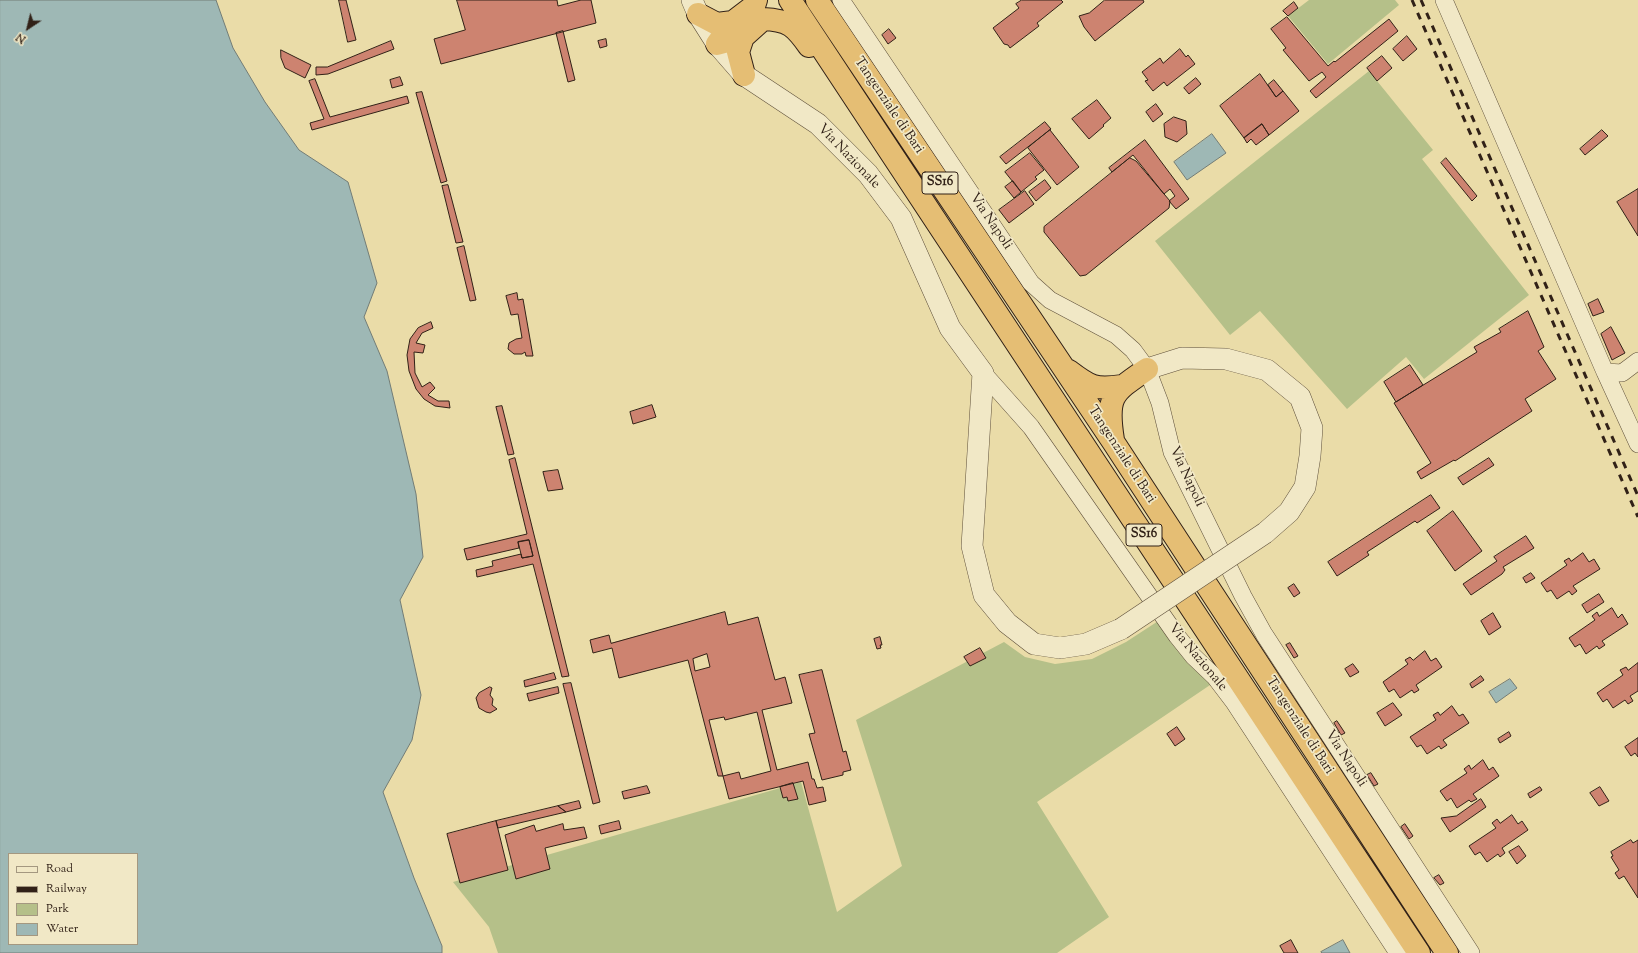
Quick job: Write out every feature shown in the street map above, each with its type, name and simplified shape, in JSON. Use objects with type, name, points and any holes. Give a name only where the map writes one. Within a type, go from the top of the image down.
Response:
[{"type":"highway","points":[[744,75],[738,52],[738,29],[754,6],[756,0]]},
{"type":"highway","name":"Tangenziale di Bari","points":[[790,0],[869,117],[1419,953]]},
{"type":"highway","name":"Tangenziale di Bari","points":[[818,0],[1114,443],[1448,953]]},
{"type":"highway","points":[[695,7],[717,24],[738,29]]},
{"type":"highway","points":[[717,44],[738,29],[763,19],[780,19],[798,30],[837,88],[869,117]]},
{"type":"highway","points":[[1062,366],[1088,385],[1104,388],[1122,386]]},
{"type":"highway","points":[[1114,443],[1109,416],[1112,399],[1122,386],[1147,368]]},
{"type":"street","name":"Via Napoli","points":[[841,0],[1031,283],[1050,300],[1116,335],[1133,350],[1147,368],[1160,403],[1172,452],[1257,622],[1470,953]]},
{"type":"street","points":[[1444,0],[1638,444]]},
{"type":"street","name":"Via Nazionale","points":[[695,7],[717,44],[744,75],[818,124],[868,174],[901,218],[950,328],[983,373],[1031,427],[1177,636],[1193,656],[1215,678],[1234,702],[1398,953]]},
{"type":"street","points":[[983,373],[972,546],[984,595],[1007,623],[1034,644],[1060,648],[1086,644],[1121,629],[1265,533],[1289,512],[1305,487],[1310,456],[1312,428],[1300,397],[1267,370],[1226,360],[1182,358],[1147,368]]},
{"type":"street","points":[[1606,372],[1622,373],[1638,361]]},
{"type":"green space","points":[[1309,0],[1395,0],[1399,5],[1328,64],[1288,16]]},
{"type":"green space","points":[[1369,71],[1433,150],[1422,159],[1529,295],[1424,379],[1406,357],[1347,409],[1260,311],[1230,335],[1155,241]]},
{"type":"green space","points":[[1169,614],[1216,681],[1037,802],[1109,917],[1057,953],[498,953],[489,927],[453,882],[801,782],[837,912],[902,866],[856,720],[1004,642],[1025,657],[1055,664],[1092,659],[1126,642]]},
{"type":"water","points":[[0,0],[216,0],[233,48],[265,102],[299,150],[348,182],[377,283],[364,317],[387,371],[416,494],[423,557],[400,600],[421,695],[412,740],[383,792],[414,878],[442,946],[442,953],[0,953]]},
{"type":"water","points":[[1212,134],[1226,153],[1187,180],[1174,162]]},
{"type":"water","points":[[1510,679],[1517,688],[1496,703],[1489,692]]},
{"type":"water","points":[[1343,940],[1350,953],[1321,952]]},
{"type":"building","points":[[339,0],[346,0],[356,40],[348,42]]},
{"type":"building","points":[[457,0],[557,0],[558,6],[581,0],[591,0],[596,23],[441,64],[434,39],[465,30]]},
{"type":"building","points":[[1022,0],[1061,0],[1063,2],[1037,23],[1039,26],[1010,48],[1008,45],[1004,44],[993,28],[1019,8],[1016,4]]},
{"type":"building","points":[[1105,0],[1143,0],[1144,2],[1095,41],[1084,27],[1079,16],[1089,13]]},
{"type":"building","points":[[1294,2],[1298,8],[1288,16],[1283,11]]},
{"type":"building","points":[[1287,17],[1328,66],[1389,19],[1398,31],[1316,98],[1310,91],[1326,77],[1322,72],[1309,81],[1283,50],[1286,48],[1271,29]]},
{"type":"building","points":[[889,29],[896,38],[888,44],[882,35]]},
{"type":"building","points":[[563,31],[575,80],[568,82],[556,33]]},
{"type":"building","points":[[1407,36],[1417,49],[1403,61],[1393,49]]},
{"type":"building","points":[[606,39],[607,46],[600,48],[598,41]]},
{"type":"building","points":[[391,41],[394,49],[328,74],[316,75],[316,67],[327,67]]},
{"type":"building","points":[[1180,49],[1186,57],[1188,55],[1195,64],[1167,86],[1164,82],[1153,91],[1145,81],[1148,80],[1142,72],[1160,58],[1163,63]]},
{"type":"building","points":[[281,50],[311,65],[305,78],[285,68],[281,58]]},
{"type":"building","points":[[1382,56],[1392,68],[1377,81],[1367,68]]},
{"type":"building","points":[[1260,74],[1276,97],[1283,91],[1299,111],[1269,135],[1262,124],[1244,138],[1220,106]]},
{"type":"building","points":[[400,77],[403,85],[392,88],[390,80]]},
{"type":"building","points":[[1196,78],[1201,84],[1189,94],[1184,88]]},
{"type":"building","points":[[315,79],[330,117],[407,96],[409,103],[312,130],[310,123],[324,119],[309,81]]},
{"type":"building","points":[[1274,80],[1283,91],[1276,97],[1268,85]]},
{"type":"building","points":[[422,92],[447,181],[441,183],[416,93]]},
{"type":"building","points":[[1097,100],[1111,118],[1089,139],[1072,119]]},
{"type":"building","points":[[1156,104],[1163,114],[1153,122],[1146,112]]},
{"type":"building","points":[[1174,117],[1186,121],[1187,134],[1177,142],[1165,137],[1164,124]]},
{"type":"building","points":[[1045,122],[1051,129],[1006,164],[1000,157]]},
{"type":"building","points":[[1262,124],[1269,135],[1256,145],[1251,139],[1247,143],[1244,138]]},
{"type":"building","points":[[1050,130],[1079,167],[1057,185],[1028,148]]},
{"type":"building","points":[[1602,130],[1608,136],[1585,155],[1580,149]]},
{"type":"building","points":[[1145,140],[1189,199],[1176,209],[1169,201],[1175,196],[1170,189],[1164,194],[1133,155],[1112,172],[1109,168]]},
{"type":"building","points":[[1030,153],[1044,170],[1035,177],[1037,179],[1021,192],[1005,172]]},
{"type":"building","points":[[1130,158],[1136,161],[1170,201],[1169,208],[1086,275],[1080,276],[1044,232],[1044,227]]},
{"type":"building","points":[[1446,158],[1477,196],[1472,201],[1441,163]]},
{"type":"building","points":[[1045,180],[1051,188],[1036,201],[1029,192]]},
{"type":"building","points":[[1013,181],[1021,192],[1014,198],[1005,187]]},
{"type":"building","points":[[448,185],[463,242],[456,243],[442,186]]},
{"type":"building","points":[[1638,189],[1638,236],[1617,202]]},
{"type":"building","points":[[1025,191],[1034,204],[1009,223],[999,210]]},
{"type":"building","points":[[464,246],[476,300],[470,301],[457,248]]},
{"type":"building","points":[[517,293],[518,300],[523,299],[533,356],[526,356],[525,352],[522,354],[514,354],[508,349],[509,343],[516,339],[522,338],[518,314],[511,315],[506,296]]},
{"type":"building","points":[[1598,299],[1604,312],[1593,316],[1588,304]]},
{"type":"building","points":[[1528,311],[1544,347],[1538,351],[1556,379],[1525,399],[1532,411],[1455,461],[1454,460],[1421,479],[1417,472],[1431,463],[1394,403],[1477,352],[1474,347],[1501,332],[1499,329]]},
{"type":"building","points":[[431,322],[433,328],[422,333],[416,343],[425,345],[423,353],[414,352],[415,373],[422,387],[430,382],[435,388],[428,395],[438,401],[449,401],[450,408],[435,406],[424,399],[416,389],[409,371],[407,355],[410,339],[418,328]]},
{"type":"building","points":[[1611,327],[1625,353],[1612,360],[1601,334]]},
{"type":"building","points":[[1410,365],[1423,385],[1396,402],[1384,382]]},
{"type":"building","points":[[652,405],[656,417],[633,424],[630,412]]},
{"type":"building","points":[[502,406],[514,454],[508,455],[496,407]]},
{"type":"building","points":[[515,458],[569,676],[562,677],[533,564],[477,577],[476,570],[493,566],[492,561],[521,554],[522,558],[533,556],[529,540],[518,542],[519,548],[467,560],[464,549],[527,534],[509,460]]},
{"type":"building","points":[[1489,458],[1494,465],[1463,485],[1458,478]]},
{"type":"building","points":[[558,470],[563,489],[548,491],[543,472]]},
{"type":"building","points":[[1431,495],[1440,508],[1417,523],[1415,521],[1367,552],[1369,555],[1337,576],[1328,562]]},
{"type":"building","points":[[1453,511],[1482,551],[1455,571],[1427,531]]},
{"type":"building","points":[[1526,536],[1534,548],[1503,567],[1505,570],[1502,574],[1471,595],[1463,584],[1497,561],[1494,557]]},
{"type":"building","points":[[529,540],[533,556],[522,558],[518,542]]},
{"type":"building","points":[[1583,553],[1589,562],[1594,559],[1600,569],[1573,586],[1577,591],[1572,595],[1569,591],[1557,599],[1551,590],[1547,592],[1541,583],[1567,565],[1564,561],[1569,558],[1571,561]]},
{"type":"building","points":[[1531,573],[1535,578],[1526,583],[1523,578]]},
{"type":"building","points":[[1294,584],[1300,593],[1294,597],[1288,588]]},
{"type":"building","points":[[1599,594],[1604,602],[1587,613],[1582,605]]},
{"type":"building","points":[[1612,608],[1618,618],[1622,614],[1628,624],[1602,641],[1605,645],[1599,649],[1597,646],[1586,654],[1580,644],[1575,647],[1569,638],[1595,620],[1592,616],[1597,612],[1599,616]]},
{"type":"building","points":[[725,612],[728,625],[758,617],[775,680],[785,677],[792,703],[762,710],[777,770],[808,762],[812,779],[814,779],[817,788],[823,787],[826,801],[809,805],[803,781],[729,799],[723,776],[718,776],[688,660],[619,678],[612,648],[593,653],[590,640],[609,635],[611,643]],"holes":[[[707,654],[710,667],[695,671],[693,659]],[[757,712],[771,771],[741,779],[739,772],[723,776],[709,720],[724,717],[725,720]]]},
{"type":"building","points":[[1493,613],[1501,627],[1489,635],[1481,621]]},
{"type":"building","points":[[880,637],[882,645],[880,645],[881,648],[877,649],[874,639]]},
{"type":"building","points":[[1290,643],[1298,656],[1294,658],[1286,645]]},
{"type":"building","points":[[980,648],[986,658],[970,666],[964,657]]},
{"type":"building","points":[[1425,651],[1431,661],[1436,658],[1442,667],[1416,685],[1419,690],[1414,693],[1412,690],[1400,698],[1394,689],[1389,692],[1383,682],[1408,664],[1405,660],[1410,657],[1413,660]]},
{"type":"building","points":[[1638,663],[1638,691],[1630,696],[1633,701],[1628,704],[1625,700],[1613,708],[1607,699],[1603,702],[1597,693],[1623,675],[1620,670],[1626,667],[1628,670]]},
{"type":"building","points":[[1353,664],[1359,672],[1350,677],[1345,669]]},
{"type":"building","points":[[822,670],[843,752],[846,751],[851,770],[843,772],[843,775],[822,780],[809,734],[815,733],[799,675]]},
{"type":"building","points":[[554,673],[556,679],[525,687],[524,681]]},
{"type":"building","points":[[1481,676],[1484,680],[1472,688],[1470,684]]},
{"type":"building","points":[[571,683],[600,802],[593,804],[563,684]]},
{"type":"building","points":[[490,687],[492,688],[490,695],[493,699],[492,705],[497,709],[490,713],[479,708],[476,698],[479,693]]},
{"type":"building","points":[[558,687],[559,693],[529,701],[527,694]]},
{"type":"building","points":[[1393,703],[1402,715],[1385,726],[1377,713]]},
{"type":"building","points":[[1452,706],[1459,716],[1463,714],[1469,723],[1443,740],[1447,745],[1441,749],[1439,746],[1427,754],[1421,745],[1417,747],[1410,737],[1436,720],[1433,715],[1438,712],[1440,715]]},
{"type":"building","points":[[1337,721],[1345,733],[1341,735],[1334,723]]},
{"type":"building","points":[[1177,727],[1185,739],[1175,746],[1167,734]]},
{"type":"building","points":[[1509,732],[1511,736],[1500,743],[1498,739]]},
{"type":"building","points":[[1638,738],[1638,757],[1635,753],[1631,756],[1625,747]]},
{"type":"building","points":[[1483,760],[1489,770],[1493,767],[1499,776],[1473,794],[1477,799],[1471,802],[1469,800],[1457,808],[1451,798],[1447,801],[1440,791],[1467,773],[1464,769],[1469,765],[1471,769]]},
{"type":"building","points":[[1371,773],[1378,784],[1374,786],[1367,775]]},
{"type":"building","points":[[793,783],[798,799],[788,801],[787,797],[783,798],[780,787]]},
{"type":"building","points":[[647,786],[650,793],[624,799],[622,792]]},
{"type":"building","points":[[1540,787],[1542,790],[1530,798],[1528,794]]},
{"type":"building","points":[[1600,787],[1609,801],[1599,806],[1590,793]]},
{"type":"building","points":[[1481,799],[1486,807],[1450,832],[1441,818],[1456,816]]},
{"type":"building","points":[[579,801],[581,808],[566,812],[558,806]]},
{"type":"building","points":[[558,806],[566,812],[498,828],[496,821]]},
{"type":"building","points":[[1512,815],[1518,824],[1522,821],[1528,830],[1502,848],[1505,853],[1500,857],[1498,854],[1487,862],[1480,852],[1475,855],[1469,846],[1496,828],[1492,823],[1497,819],[1500,823]]},
{"type":"building","points":[[496,821],[508,870],[460,883],[447,834]]},
{"type":"building","points":[[619,821],[621,829],[601,834],[599,826]]},
{"type":"building","points":[[563,824],[564,830],[584,827],[587,838],[545,848],[550,869],[516,879],[505,835],[534,825],[536,831]]},
{"type":"building","points":[[1405,824],[1413,836],[1409,839],[1401,827]]},
{"type":"building","points":[[1631,840],[1633,843],[1638,840],[1638,898],[1624,876],[1619,879],[1615,873],[1619,870],[1611,857],[1613,856],[1611,852]]},
{"type":"building","points":[[1519,846],[1526,856],[1517,864],[1509,852]]},
{"type":"building","points":[[1439,875],[1444,883],[1440,885],[1434,878]]},
{"type":"building","points":[[1291,940],[1298,953],[1284,953],[1280,946]]},
{"type":"railway","points":[[1412,0],[1638,517]]},
{"type":"railway","points":[[1421,0],[1638,496]]}]
